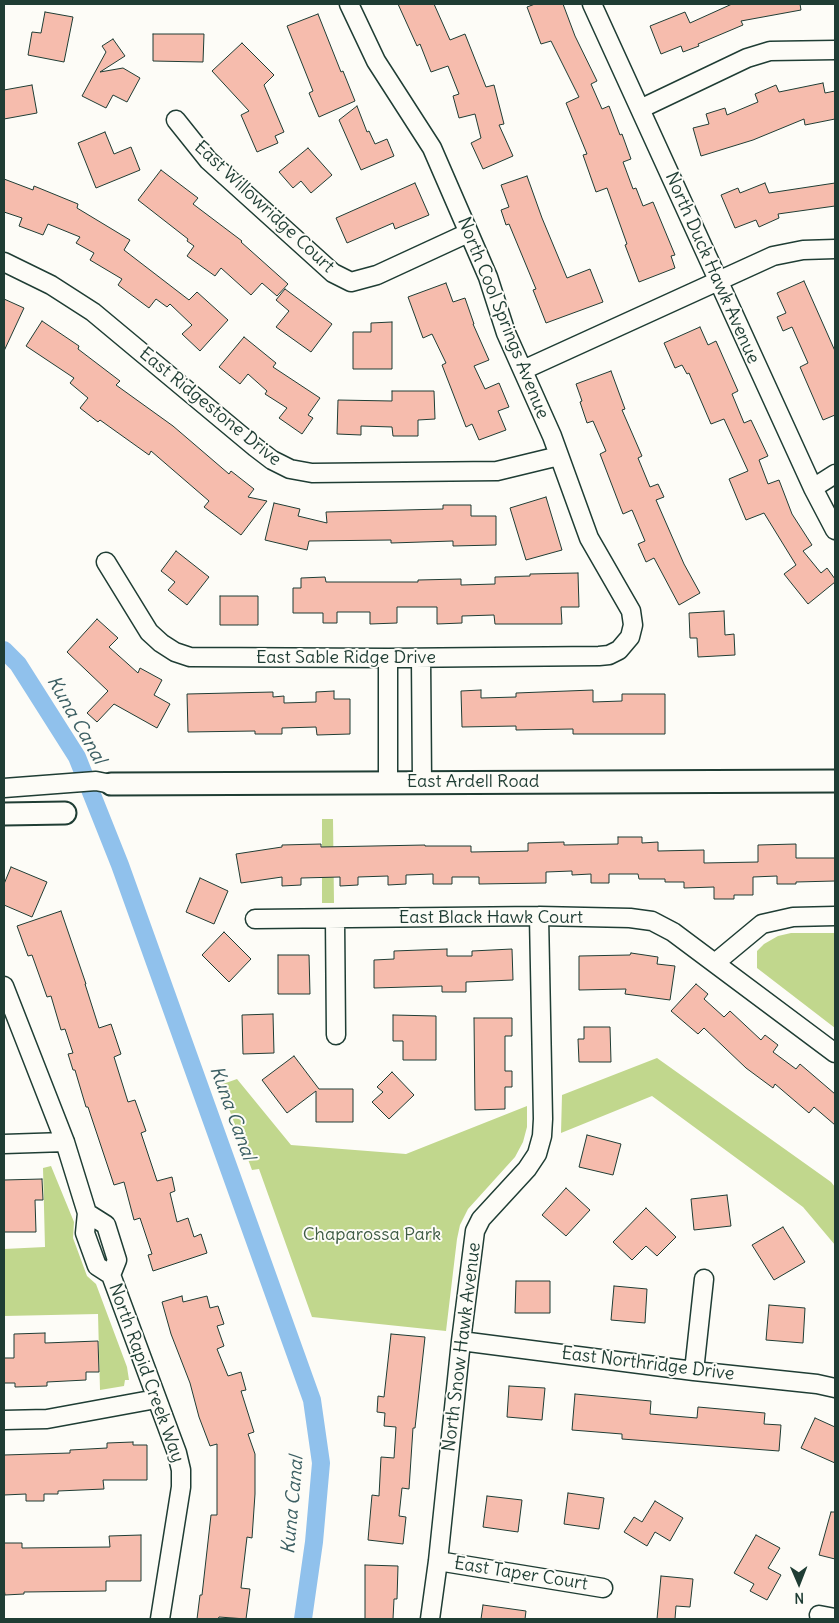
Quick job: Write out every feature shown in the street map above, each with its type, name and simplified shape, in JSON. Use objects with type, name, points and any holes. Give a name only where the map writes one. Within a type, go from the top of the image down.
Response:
[{"type":"street","name":"North Cool Springs Avenue","points":[[350,4],[376,61],[432,148],[488,277],[506,333],[552,436],[589,538],[631,611],[633,625],[627,641]]},
{"type":"street","name":"North Duck Hawk Avenue","points":[[592,4],[813,488],[835,530]]},
{"type":"street","points":[[640,109],[747,58],[770,51],[835,50]]},
{"type":"street","name":"East Willowridge Court","points":[[176,120],[216,166],[332,273],[351,282],[377,275],[468,233]]},
{"type":"street","points":[[523,370],[773,256],[803,250],[835,249]]},
{"type":"street","name":"East Ridgestone Drive","points":[[4,262],[52,285],[93,312],[255,447],[272,460],[290,469],[312,474],[497,471],[559,456]]},
{"type":"street","points":[[813,488],[835,474]]},
{"type":"street","name":"East Sable Ridge Drive","points":[[106,562],[148,632],[175,652],[190,656],[205,658],[421,658],[600,656],[619,650],[627,641]]},
{"type":"street","points":[[388,658],[388,783]]},
{"type":"street","points":[[421,658],[422,783]]},
{"type":"street","name":"East Ardell Road","points":[[103,783],[835,781]]},
{"type":"street","points":[[4,788],[76,782],[103,783]]},
{"type":"street","points":[[4,814],[65,814]]},
{"type":"street","name":"East Black Hawk Court","points":[[255,919],[539,916],[630,918],[652,921],[673,932],[835,1054]]},
{"type":"street","name":"North Snow Hawk Avenue","points":[[430,1619],[475,1231],[481,1219],[527,1169],[537,1154],[542,1136],[539,916]]},
{"type":"street","points":[[714,963],[762,924],[793,917],[835,916]]},
{"type":"street","points":[[335,919],[336,1035]]},
{"type":"street","name":"North Rapid Creek Way","points":[[4,986],[65,1142],[87,1212],[84,1233],[97,1266],[111,1275],[177,1453],[181,1470],[180,1487],[160,1619]]},
{"type":"street","points":[[4,1144],[65,1142]]},
{"type":"street","points":[[694,1371],[704,1279]]},
{"type":"street","name":"East Northridge Drive","points":[[461,1341],[694,1371],[817,1384],[835,1388]]},
{"type":"street","points":[[4,1420],[47,1419],[156,1399]]},
{"type":"street","name":"East Taper Court","points":[[438,1561],[603,1588]]},
{"type":"green space","points":[[322,819],[333,819],[334,903],[322,903]]},
{"type":"green space","points":[[791,933],[835,933],[835,1028],[757,968],[757,951],[764,944],[778,936]]},
{"type":"green space","points":[[657,1058],[831,1182],[835,1187],[835,1245],[803,1207],[652,1096],[561,1133],[562,1095]]},
{"type":"green space","name":"Chaparossa Park","points":[[237,1079],[291,1145],[406,1154],[527,1106],[527,1127],[523,1142],[515,1157],[468,1209],[460,1225],[446,1331],[312,1317],[259,1169],[252,1170],[220,1085]]},
{"type":"green space","points":[[51,1166],[74,1222],[73,1238],[87,1276],[96,1284],[127,1367],[129,1380],[125,1380],[124,1386],[100,1390],[98,1314],[4,1316],[4,1249],[45,1247],[43,1168]]},
{"type":"building","points":[[398,4],[434,4],[450,40],[465,34],[486,87],[494,85],[504,124],[499,125],[513,156],[483,169],[471,143],[481,138],[475,114],[459,118],[453,96],[459,94],[448,66],[431,72],[420,44],[417,46]]},
{"type":"building","points":[[535,4],[563,4],[575,36],[597,81],[591,84],[602,109],[609,106],[620,135],[622,134],[631,159],[623,162],[633,189],[636,188],[643,206],[653,202],[675,255],[671,256],[675,268],[639,282],[607,188],[596,192],[583,155],[587,154],[566,103],[579,97],[551,41],[541,44],[527,7]]},
{"type":"building","points":[[732,4],[800,4],[801,10],[741,21],[743,25],[698,44],[699,46],[683,52],[681,46],[661,54],[650,26],[685,12],[690,23]]},
{"type":"building","points":[[45,12],[73,17],[64,62],[28,55],[32,32],[41,33]]},
{"type":"building","points":[[318,14],[341,72],[343,71],[355,101],[319,117],[309,93],[313,91],[287,26]]},
{"type":"building","points":[[153,34],[204,34],[203,62],[153,61]]},
{"type":"building","points":[[113,39],[125,56],[100,72],[123,68],[140,78],[127,102],[113,95],[106,108],[82,96],[106,52],[102,46]]},
{"type":"building","points":[[242,43],[274,75],[264,85],[284,132],[275,136],[278,143],[257,152],[241,115],[249,111],[212,71]]},
{"type":"building","points":[[823,83],[825,93],[835,91],[835,119],[805,125],[804,119],[753,140],[701,156],[693,128],[709,124],[706,114],[725,108],[727,115],[758,102],[755,94],[776,85],[779,92]]},
{"type":"building","points":[[32,85],[37,113],[4,119],[4,90]]},
{"type":"building","points":[[357,106],[367,132],[369,131],[375,144],[387,139],[394,156],[361,170],[339,120]]},
{"type":"building","points":[[105,132],[114,154],[131,147],[140,170],[96,188],[78,143]]},
{"type":"building","points":[[308,148],[332,175],[311,193],[301,181],[293,188],[279,172]]},
{"type":"building","points":[[161,170],[198,198],[193,204],[242,241],[288,284],[277,296],[262,283],[251,295],[221,268],[215,276],[187,256],[194,246],[187,241],[188,239],[138,200]]},
{"type":"building","points":[[527,176],[567,278],[590,269],[603,302],[546,323],[533,290],[536,289],[509,224],[506,225],[501,210],[509,207],[501,185]]},
{"type":"building","points":[[4,179],[33,190],[34,186],[78,204],[77,208],[130,240],[124,250],[189,300],[197,292],[228,320],[200,351],[182,334],[192,325],[170,304],[167,307],[156,299],[149,308],[118,285],[122,279],[90,260],[94,253],[76,243],[80,237],[48,224],[43,235],[19,226],[22,218],[4,212]]},
{"type":"building","points":[[415,183],[429,215],[395,229],[393,223],[347,243],[336,218]]},
{"type":"building","points":[[765,183],[769,193],[835,183],[835,206],[778,214],[779,218],[759,227],[756,220],[735,228],[721,195],[738,188],[740,193]]},
{"type":"building","points":[[804,281],[835,351],[835,415],[823,420],[800,367],[808,363],[792,327],[783,331],[777,317],[786,313],[777,293]]},
{"type":"building","points":[[446,283],[453,302],[465,298],[473,324],[489,360],[474,366],[485,389],[499,383],[509,407],[498,411],[506,430],[479,440],[472,424],[466,427],[442,365],[446,363],[432,334],[423,338],[408,297]]},
{"type":"building","points":[[285,289],[332,324],[311,352],[276,327],[289,311],[276,300]]},
{"type":"building","points":[[4,299],[24,308],[4,351]]},
{"type":"building","points":[[42,321],[79,346],[78,349],[120,381],[116,385],[173,426],[229,474],[231,471],[254,489],[248,497],[267,501],[241,535],[204,507],[209,501],[151,451],[149,455],[80,408],[88,398],[70,383],[74,378],[26,346]]},
{"type":"building","points":[[392,322],[392,369],[353,369],[353,332],[371,332],[371,323]]},
{"type":"building","points":[[700,327],[708,345],[716,341],[738,391],[732,394],[744,423],[751,420],[768,456],[759,460],[768,484],[779,480],[792,514],[812,545],[803,551],[821,573],[827,568],[835,579],[835,582],[808,604],[784,574],[796,565],[764,513],[746,520],[729,479],[748,471],[724,419],[711,424],[689,373],[687,374],[682,365],[675,368],[664,343]]},
{"type":"building","points":[[244,337],[276,363],[273,367],[320,398],[308,415],[313,418],[302,434],[279,418],[287,408],[265,394],[267,391],[248,374],[240,384],[219,367]]},
{"type":"building","points":[[611,371],[625,409],[622,410],[642,456],[638,458],[650,487],[658,484],[664,497],[656,500],[684,564],[700,593],[679,605],[654,558],[646,562],[638,544],[645,541],[632,510],[623,514],[600,454],[606,451],[593,421],[587,423],[580,402],[582,401],[576,384]]},
{"type":"building","points":[[392,391],[434,391],[435,419],[418,420],[418,436],[393,436],[392,427],[361,426],[361,435],[337,434],[338,400],[392,401]]},
{"type":"building","points":[[546,497],[562,550],[526,560],[510,508]]},
{"type":"building","points":[[274,503],[300,509],[298,516],[327,523],[326,512],[443,509],[443,505],[471,505],[471,516],[496,516],[496,545],[453,546],[453,541],[391,543],[391,540],[309,541],[307,550],[265,540]]},
{"type":"building","points":[[176,551],[209,577],[187,605],[168,590],[175,582],[161,571]]},
{"type":"building","points":[[578,573],[579,607],[561,607],[562,624],[495,624],[494,615],[462,616],[462,623],[437,624],[437,607],[397,607],[397,623],[370,624],[370,612],[337,612],[337,623],[323,623],[323,613],[293,613],[293,588],[301,588],[301,578],[325,577],[326,582],[418,582],[418,580],[461,579],[461,585],[495,584],[495,577]]},
{"type":"building","points":[[220,596],[258,596],[258,625],[220,625]]},
{"type":"building","points":[[724,611],[725,635],[734,634],[735,655],[698,657],[697,638],[690,638],[689,613]]},
{"type":"building","points":[[97,619],[118,638],[109,647],[138,673],[140,668],[162,680],[154,695],[170,704],[157,728],[114,704],[97,722],[87,713],[108,691],[67,652]]},
{"type":"building","points":[[481,690],[481,698],[516,697],[516,693],[593,690],[593,702],[622,701],[622,694],[665,694],[665,734],[573,734],[573,729],[516,730],[516,726],[462,727],[461,691]]},
{"type":"building","points":[[334,691],[334,699],[350,699],[350,734],[317,735],[316,727],[282,728],[282,734],[255,734],[255,731],[188,732],[187,694],[273,692],[273,697],[284,696],[284,703],[316,702],[316,692]]},
{"type":"building","points":[[618,837],[642,837],[642,843],[658,842],[658,851],[704,850],[704,863],[758,862],[758,845],[796,844],[796,858],[835,858],[835,881],[777,884],[777,876],[753,877],[753,895],[734,895],[734,899],[714,899],[714,887],[684,888],[684,882],[665,882],[665,879],[639,879],[638,874],[609,874],[609,883],[591,883],[591,874],[572,875],[572,871],[546,872],[546,883],[479,884],[479,877],[452,877],[452,884],[433,884],[433,874],[406,875],[406,884],[388,885],[388,876],[358,877],[358,885],[340,886],[340,877],[301,878],[301,885],[282,886],[282,877],[241,883],[236,854],[282,847],[282,845],[321,844],[321,847],[471,846],[471,852],[528,851],[528,843],[564,842],[564,845],[618,844]]},
{"type":"building","points":[[11,867],[47,882],[32,917],[4,905],[4,884]]},
{"type":"building","points":[[200,878],[228,891],[214,924],[186,912]]},
{"type":"building","points":[[61,911],[99,1028],[111,1024],[121,1054],[114,1057],[128,1102],[135,1100],[146,1131],[141,1133],[157,1181],[172,1177],[175,1191],[170,1193],[177,1222],[188,1218],[194,1237],[201,1234],[207,1253],[153,1271],[148,1255],[152,1254],[140,1218],[134,1220],[124,1182],[114,1185],[75,1070],[73,1070],[68,1054],[73,1053],[65,1029],[61,1030],[51,996],[47,997],[32,955],[28,956],[17,926]]},
{"type":"building","points":[[224,932],[251,959],[229,982],[202,955]]},
{"type":"building","points":[[447,949],[447,956],[472,956],[472,951],[512,949],[513,980],[466,982],[466,992],[442,992],[442,986],[374,988],[374,960],[394,959],[394,951]]},
{"type":"building","points":[[631,953],[658,957],[657,964],[675,966],[670,1000],[625,994],[626,989],[579,990],[579,956],[630,955]]},
{"type":"building","points":[[278,955],[309,955],[310,994],[278,994]]},
{"type":"building","points":[[696,984],[708,994],[704,999],[724,1017],[730,1011],[761,1040],[765,1035],[778,1045],[773,1052],[796,1069],[800,1064],[835,1094],[835,1125],[814,1107],[809,1113],[775,1084],[773,1088],[746,1068],[704,1028],[698,1034],[671,1011]]},
{"type":"building","points":[[273,1014],[274,1053],[243,1054],[242,1015]]},
{"type":"building","points":[[393,1015],[436,1016],[436,1060],[403,1060],[403,1041],[393,1041]]},
{"type":"building","points":[[474,1018],[512,1018],[512,1036],[505,1036],[505,1071],[512,1071],[512,1087],[505,1087],[505,1109],[475,1110]]},
{"type":"building","points":[[584,1027],[610,1027],[611,1062],[579,1062],[578,1039],[584,1039]]},
{"type":"building","points":[[294,1056],[319,1089],[353,1089],[353,1122],[316,1122],[316,1091],[287,1113],[262,1080]]},
{"type":"building","points":[[392,1072],[414,1095],[389,1119],[372,1102],[383,1092],[377,1087]]},
{"type":"building","points":[[587,1135],[621,1144],[613,1175],[579,1167]]},
{"type":"building","points":[[42,1179],[43,1200],[35,1200],[36,1232],[4,1232],[4,1180]]},
{"type":"building","points":[[566,1188],[590,1210],[566,1236],[542,1215]]},
{"type":"building","points":[[727,1195],[731,1226],[694,1230],[691,1199]]},
{"type":"building","points":[[646,1208],[676,1237],[657,1256],[646,1246],[632,1260],[613,1242]]},
{"type":"building","points":[[783,1227],[805,1262],[774,1280],[752,1245]]},
{"type":"building","points":[[516,1281],[550,1281],[550,1313],[515,1313]]},
{"type":"building","points":[[614,1286],[647,1289],[645,1323],[611,1320]]},
{"type":"building","points":[[182,1296],[183,1302],[207,1296],[210,1308],[218,1306],[224,1324],[217,1326],[224,1346],[217,1349],[228,1376],[241,1372],[246,1390],[241,1391],[254,1432],[248,1434],[255,1454],[255,1494],[252,1538],[247,1537],[241,1588],[250,1589],[246,1619],[219,1617],[218,1619],[197,1619],[200,1595],[202,1595],[211,1515],[217,1515],[217,1444],[210,1446],[199,1417],[190,1383],[171,1334],[162,1302]]},
{"type":"building","points":[[769,1305],[805,1308],[803,1343],[766,1340]]},
{"type":"building","points":[[45,1333],[45,1343],[98,1341],[99,1372],[86,1372],[86,1380],[47,1382],[47,1386],[15,1387],[15,1383],[4,1383],[4,1358],[14,1358],[14,1334]]},
{"type":"building","points":[[391,1334],[425,1337],[415,1428],[413,1428],[409,1489],[402,1488],[399,1516],[406,1517],[403,1544],[368,1540],[372,1495],[379,1496],[381,1457],[394,1458],[396,1427],[384,1426],[385,1413],[377,1412],[378,1396],[384,1397]]},
{"type":"building","points":[[509,1386],[545,1388],[542,1420],[507,1417]]},
{"type":"building","points":[[575,1394],[651,1401],[650,1414],[697,1418],[698,1407],[765,1413],[764,1424],[781,1425],[779,1451],[622,1439],[622,1434],[572,1430]]},
{"type":"building","points":[[815,1418],[835,1427],[835,1463],[801,1448]]},
{"type":"building","points":[[133,1442],[133,1445],[147,1445],[147,1480],[103,1480],[104,1489],[58,1491],[58,1494],[44,1494],[44,1501],[26,1501],[26,1494],[4,1495],[4,1455],[70,1453],[70,1450],[107,1448],[107,1443]]},
{"type":"building","points":[[568,1493],[604,1498],[599,1529],[564,1524]]},
{"type":"building","points":[[487,1496],[522,1500],[518,1532],[483,1527]]},
{"type":"building","points":[[655,1501],[683,1518],[670,1541],[655,1532],[647,1546],[624,1532],[634,1517],[642,1522]]},
{"type":"building","points":[[831,1512],[835,1512],[835,1559],[819,1555]]},
{"type":"building","points":[[141,1535],[141,1581],[106,1581],[106,1591],[24,1592],[24,1594],[5,1595],[4,1543],[22,1543],[22,1548],[110,1547],[109,1536]]},
{"type":"building","points":[[756,1535],[780,1548],[768,1568],[781,1575],[767,1600],[750,1591],[754,1584],[734,1573]]},
{"type":"building","points":[[365,1565],[398,1566],[397,1599],[394,1599],[393,1619],[365,1619]]},
{"type":"building","points":[[661,1576],[693,1579],[690,1607],[676,1606],[675,1619],[657,1619]]},
{"type":"building","points":[[483,1605],[526,1611],[525,1619],[481,1619]]},
{"type":"waterway","name":"Kuna Canal","points":[[4,650],[18,664],[77,757],[120,865],[312,1400],[321,1463],[314,1542],[303,1619]]}]
